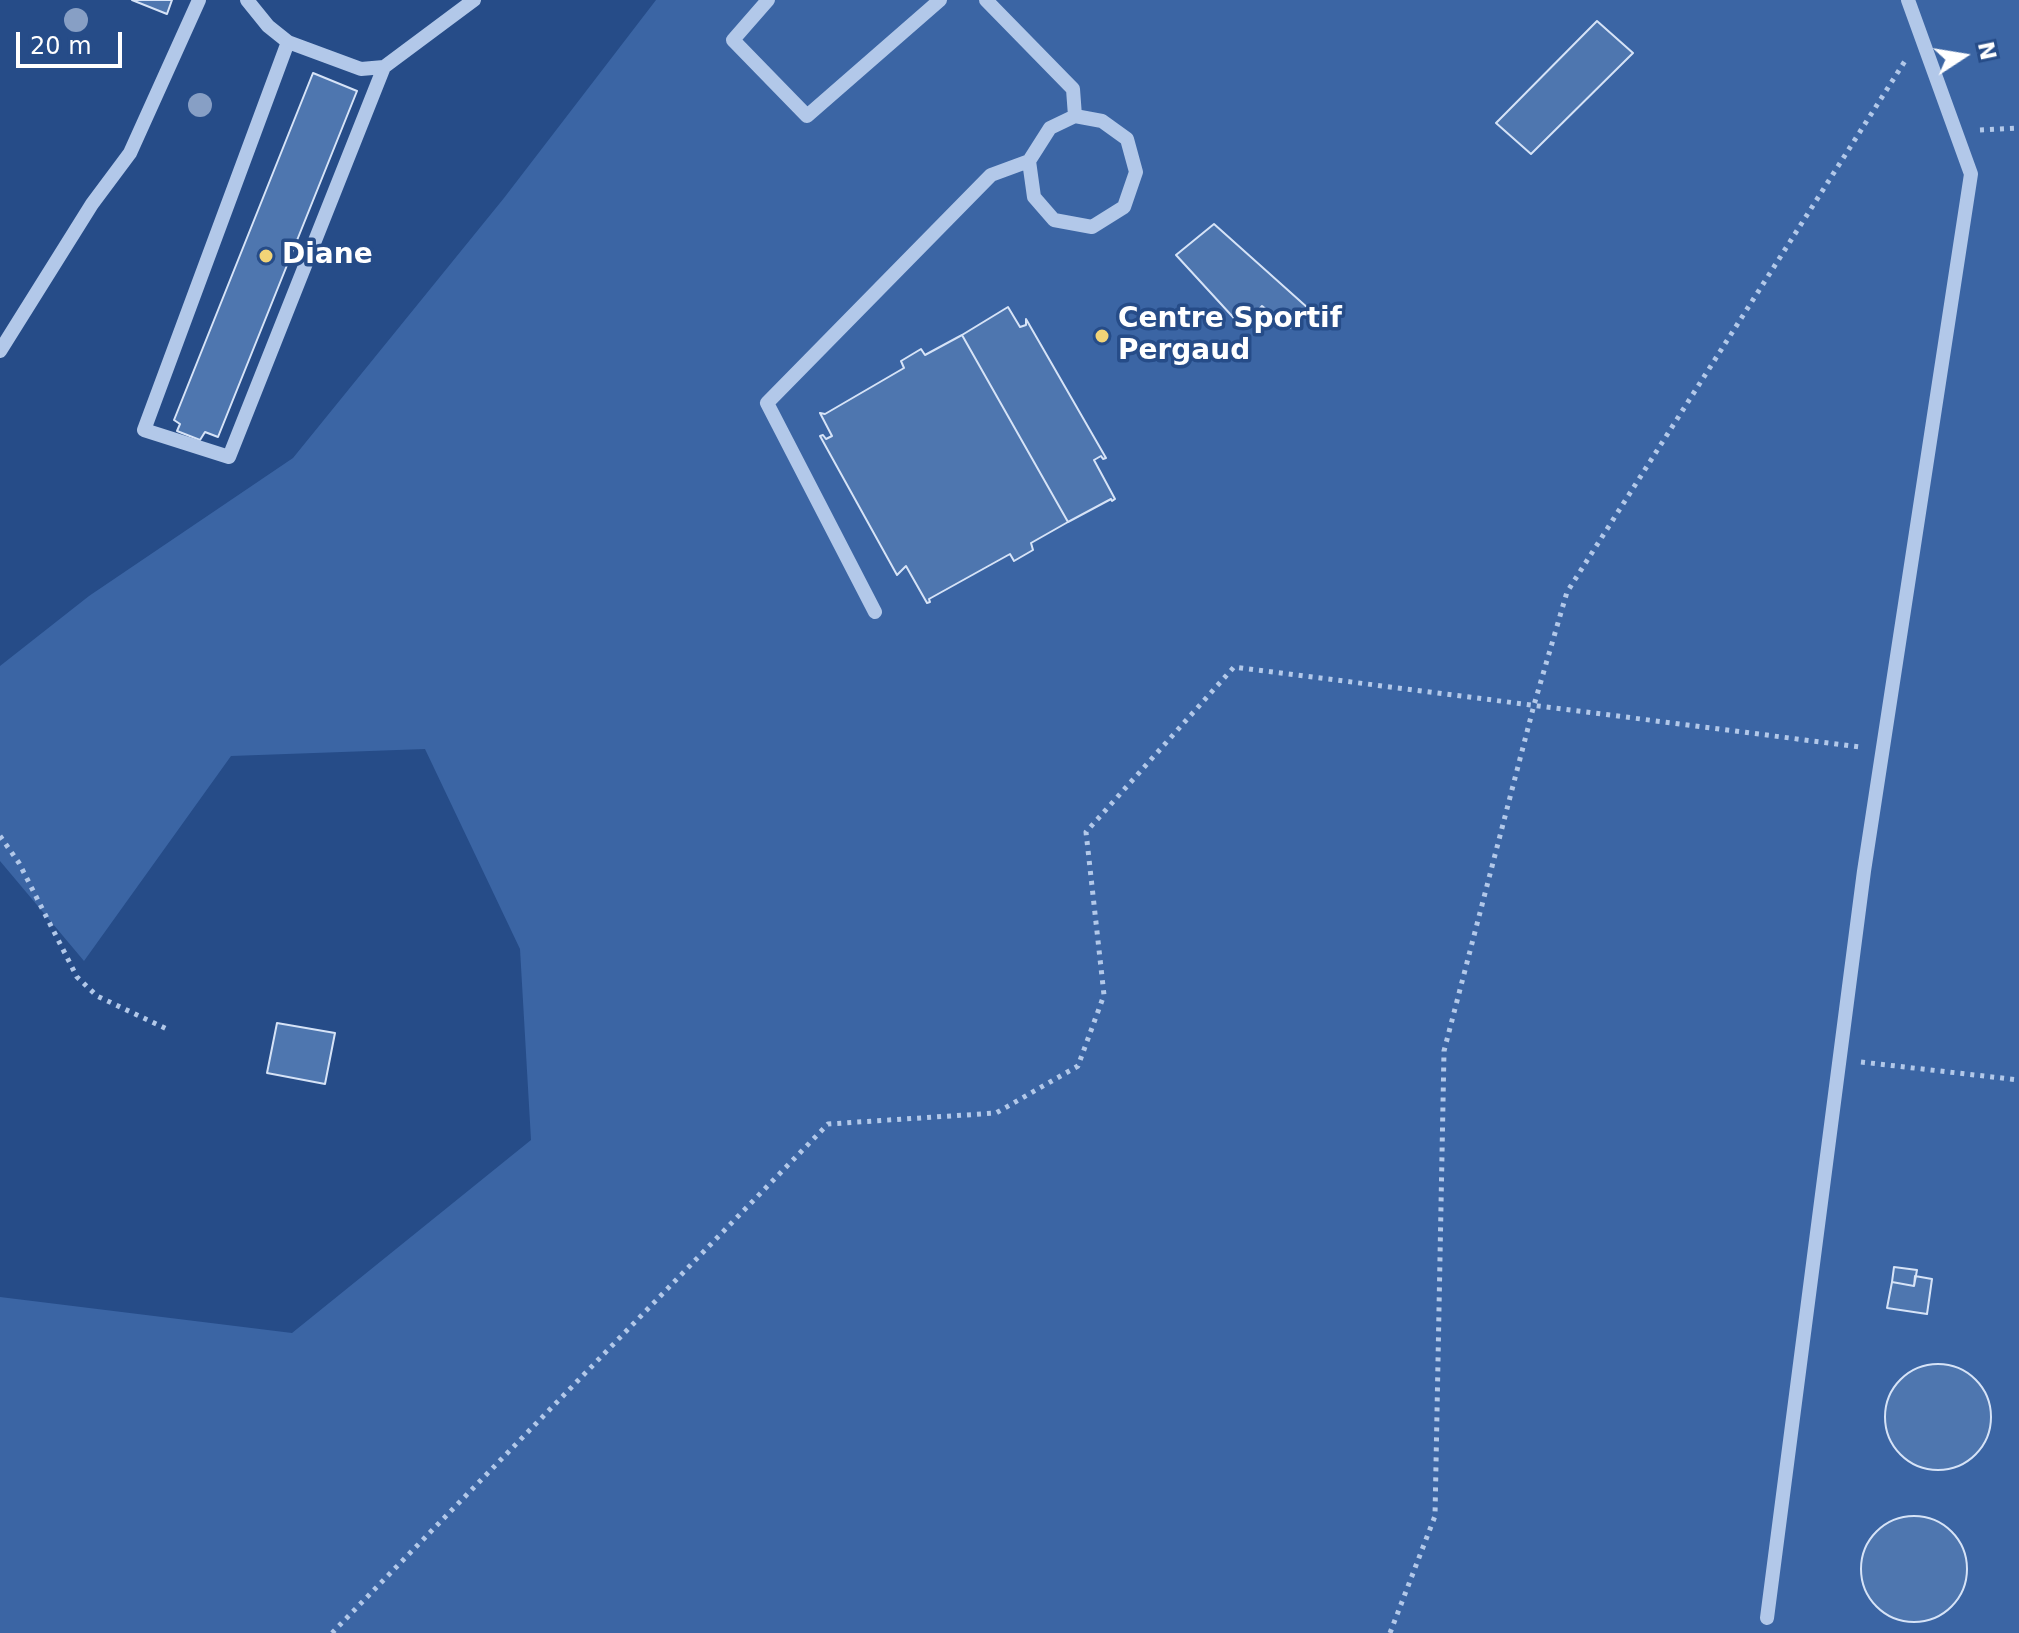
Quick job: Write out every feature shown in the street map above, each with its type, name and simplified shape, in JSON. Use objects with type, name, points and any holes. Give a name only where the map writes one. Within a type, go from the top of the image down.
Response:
[{"type":"street","points":[[0,351],[92,204],[130,153],[199,0]]},
{"type":"street","points":[[247,0],[268,26],[288,42],[361,69],[384,67]]},
{"type":"street","points":[[288,42],[144,430],[229,457],[384,67],[474,0]]},
{"type":"street","points":[[768,0],[733,40],[807,116],[940,0]]},
{"type":"street","points":[[986,0],[1073,89],[1075,116]]},
{"type":"street","points":[[1767,1618],[1882,749],[1971,174],[1908,0]]},
{"type":"street","points":[[875,612],[767,403],[991,175],[1029,161],[1050,128],[1075,116],[1102,121],[1127,139],[1136,172],[1124,207],[1092,227],[1054,220],[1034,197],[1029,161]]},
{"type":"path","points":[[1390,1633],[1435,1516],[1444,1051],[1534,705],[1567,592],[1921,36]]},
{"type":"path","points":[[1955,132],[2019,128]]},
{"type":"path","points":[[332,1633],[828,1124],[996,1113],[1078,1066],[1104,995],[1086,832],[1234,667],[1882,749]]},
{"type":"path","points":[[0,836],[19,863],[77,977],[97,996],[167,1029]]},
{"type":"path","points":[[1839,1059],[2019,1080]]},
{"type":"shaded area","points":[[656,0],[2019,0],[2019,1633],[0,1633],[0,1297],[292,1333],[531,1140],[520,949],[425,749],[231,756],[84,961],[0,861],[0,666],[89,596],[293,458],[504,198]]},
{"type":"building","points":[[132,0],[172,0],[167,14]]},
{"type":"building","points":[[1597,21],[1633,53],[1531,154],[1496,123]]},
{"type":"building","name":"Diane","points":[[313,73],[357,91],[218,437],[205,432],[200,440],[177,431],[180,424],[174,420]]},
{"type":"building","points":[[1214,224],[1309,309],[1290,328],[1262,306],[1243,328],[1176,255]]},
{"type":"building","points":[[1008,307],[1020,327],[1026,325],[1026,319],[1106,458],[1101,456],[1094,460],[1115,499],[1068,522],[962,335]]},
{"type":"building","points":[[962,335],[1068,522],[1031,543],[1033,550],[1014,561],[1010,554],[929,599],[927,603],[906,566],[897,575],[820,436],[826,439],[832,436],[820,413],[825,414],[904,368],[901,361],[921,349],[925,355]]},
{"type":"building","points":[[277,1023],[335,1033],[325,1084],[267,1073]]},
{"type":"building","points":[[1894,1267],[1917,1270],[1914,1286],[1892,1282]]},
{"type":"building","points":[[1915,1276],[1932,1279],[1927,1314],[1887,1308],[1892,1282],[1914,1286]]},
{"type":"building","points":[[1938,1364],[1958,1368],[1975,1380],[1987,1397],[1991,1417],[1987,1437],[1975,1454],[1958,1466],[1938,1470],[1918,1466],[1901,1454],[1889,1437],[1885,1417],[1889,1397],[1901,1380],[1918,1368]]},
{"type":"building","points":[[1914,1516],[1934,1520],[1952,1531],[1963,1549],[1967,1569],[1963,1589],[1952,1607],[1934,1618],[1914,1622],[1894,1618],[1876,1607],[1865,1589],[1861,1569],[1865,1549],[1876,1531],[1894,1520]]},
{"type":"place","name":"Diane","points":[[266,256]]},
{"type":"place","name":"Centre Sportif Pergaud","points":[[1102,336]]}]
